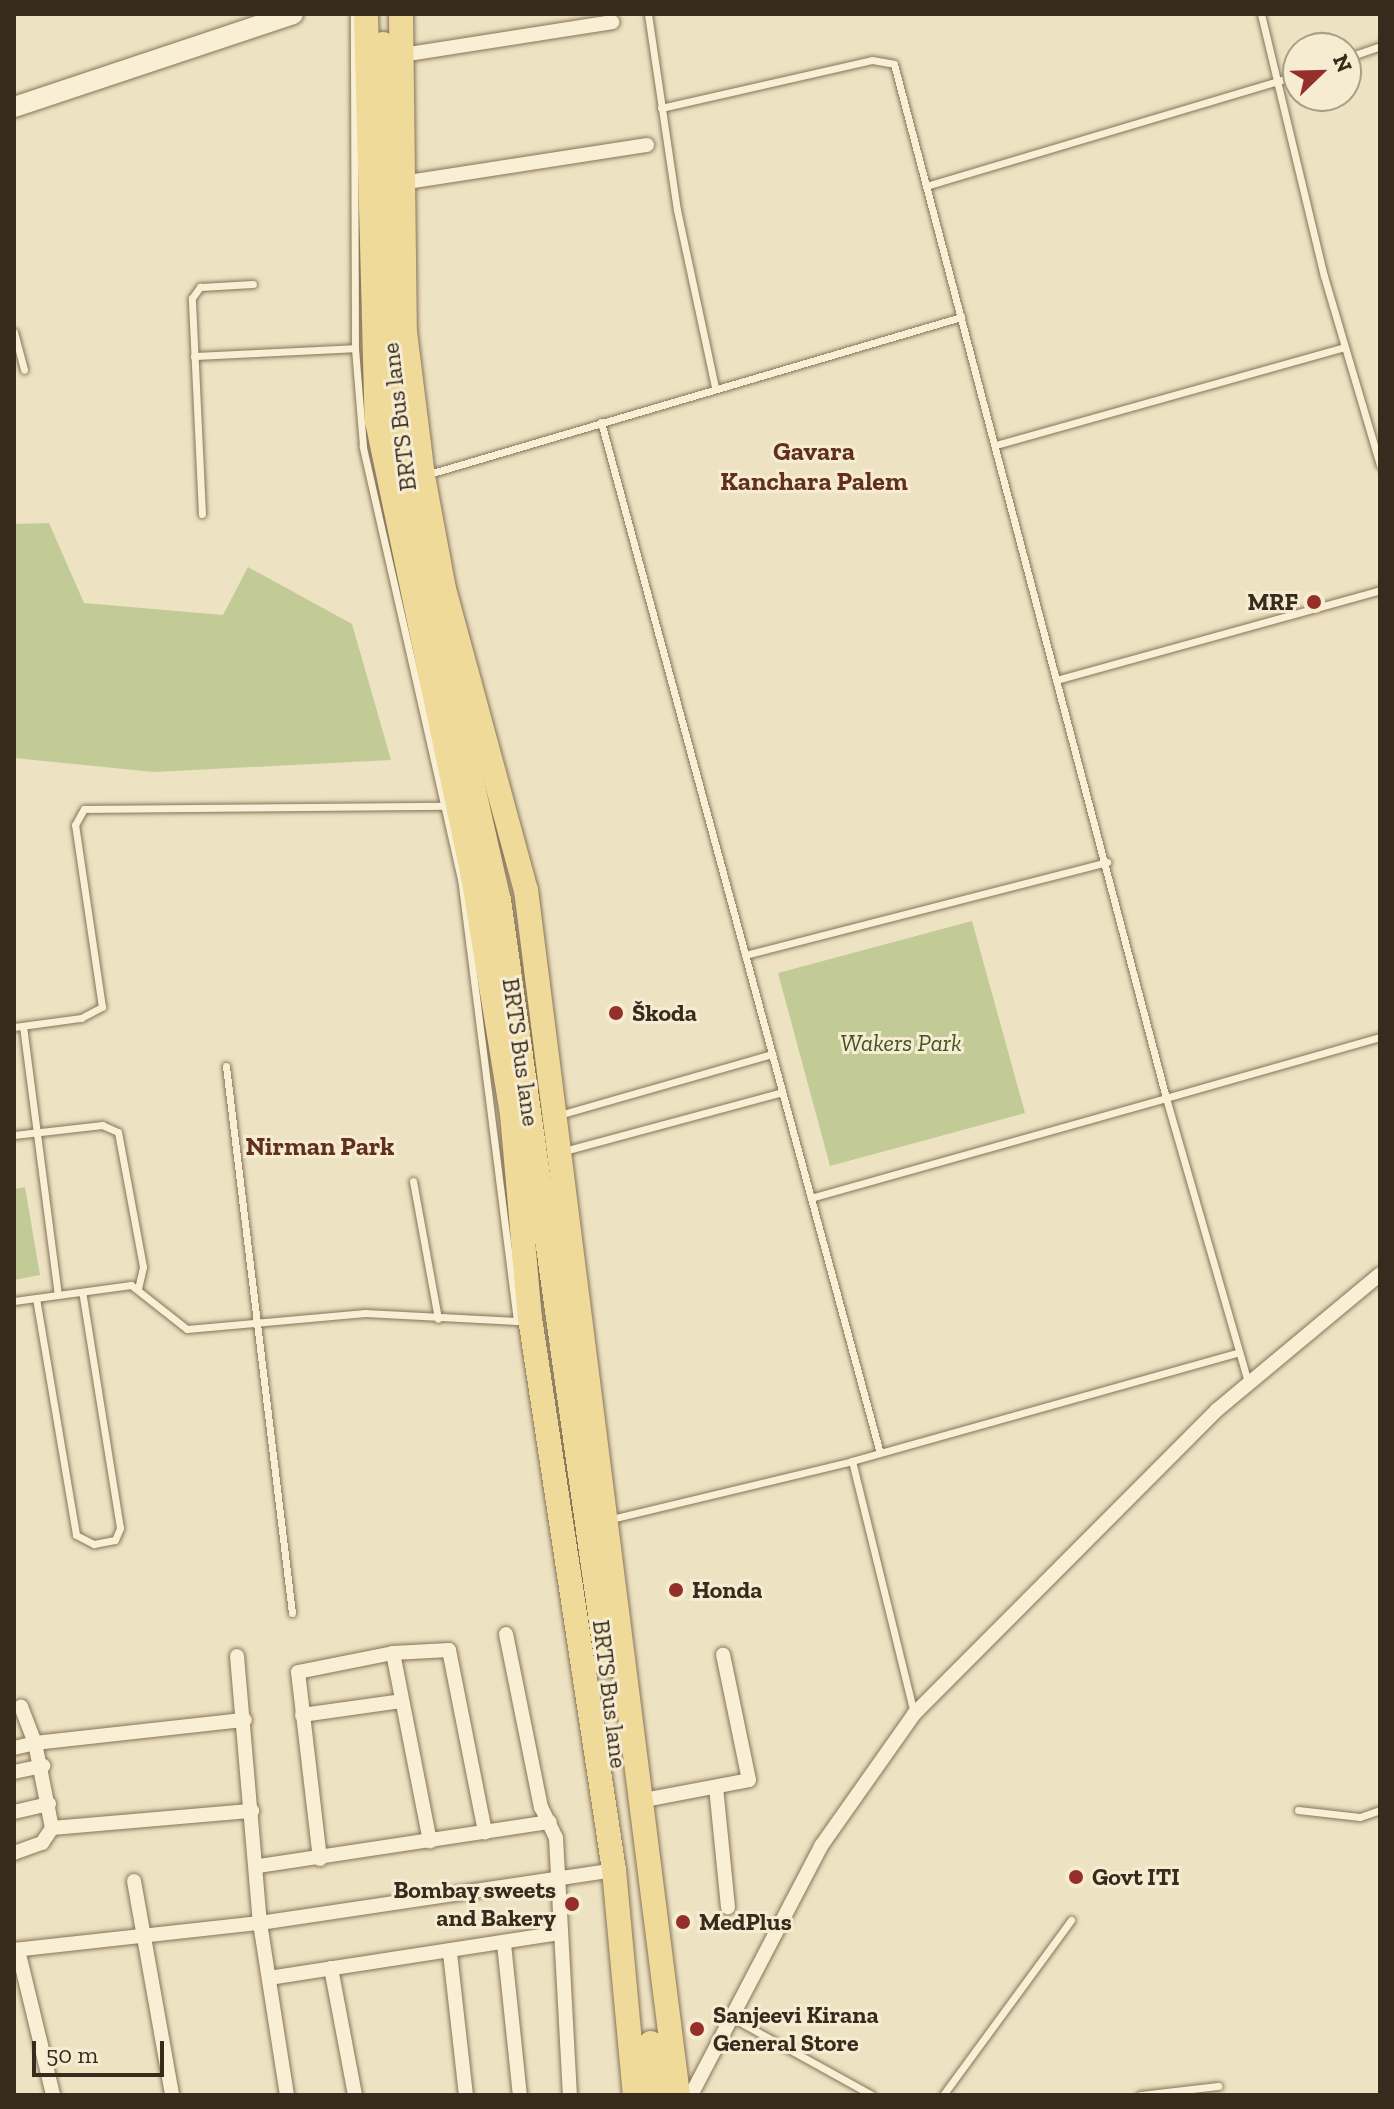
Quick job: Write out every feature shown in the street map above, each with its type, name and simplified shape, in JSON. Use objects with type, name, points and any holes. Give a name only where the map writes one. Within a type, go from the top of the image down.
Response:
[{"type":"main road","points":[[366,14],[377,421],[449,805],[523,1123],[560,1152],[678,2095]]},
{"type":"main road","name":"BRTS Bus lane","points":[[383,14],[387,297],[398,424],[431,608],[499,900],[523,1123]]},
{"type":"main road","points":[[401,14],[405,332],[423,476],[444,589],[526,890],[523,1123],[518,1161],[530,1318],[614,1870],[635,2095]]},
{"type":"main road","name":"BRTS Bus lane","points":[[518,1161],[657,2095]]},
{"type":"street","points":[[14,107],[293,14]]},
{"type":"street","points":[[402,55],[612,22]]},
{"type":"street","points":[[401,183],[647,145]]},
{"type":"street","points":[[691,2095],[736,2020],[821,1846],[914,1714],[1248,1382],[1380,1274]]},
{"type":"street","points":[[506,1634],[561,1882],[570,2095]]},
{"type":"street","points":[[320,1859],[302,1715],[302,1669],[393,1653],[449,1650],[485,1832]]},
{"type":"street","points":[[393,1653],[430,1841]]},
{"type":"street","points":[[639,1801],[716,1787],[751,1775],[723,1655]]},
{"type":"street","points":[[237,1656],[258,1866],[260,1923],[287,2095]]},
{"type":"street","points":[[302,1715],[401,1701]]},
{"type":"street","points":[[14,1853],[42,1843],[52,1828],[43,1766],[21,1707]]},
{"type":"street","points":[[14,1748],[35,1743],[245,1720]]},
{"type":"street","points":[[14,1772],[43,1766]]},
{"type":"street","points":[[716,1787],[728,1907]]},
{"type":"street","points":[[14,1812],[49,1804]]},
{"type":"street","points":[[52,1828],[252,1811]]},
{"type":"street","points":[[258,1866],[550,1822]]},
{"type":"street","points":[[53,2095],[16,1950],[260,1923],[561,1882],[614,1870]]},
{"type":"street","points":[[134,1881],[172,2095]]},
{"type":"street","points":[[269,1978],[450,1953],[561,1933]]},
{"type":"street","points":[[504,1944],[520,2095]]},
{"type":"street","points":[[450,1953],[466,2095]]},
{"type":"street","points":[[331,1968],[355,2095]]},
{"type":"lane","points":[[58,1295],[37,1132],[19,1027],[81,1018],[102,1007],[75,825],[84,809],[449,805],[366,460],[355,348],[354,14]]},
{"type":"lane","points":[[648,14],[661,108],[715,388]]},
{"type":"lane","points":[[1261,14],[1345,347],[1378,448],[1380,465]]},
{"type":"lane","points":[[661,108],[883,59],[894,64],[1060,679],[1166,1098],[1235,1353],[1248,1382]]},
{"type":"lane","points":[[926,186],[1282,81]]},
{"type":"lane","points":[[202,514],[194,291],[253,284]]},
{"type":"lane","points":[[423,476],[961,317]]},
{"type":"lane","points":[[14,332],[24,370]]},
{"type":"lane","points":[[996,445],[1345,347]]},
{"type":"lane","points":[[194,356],[355,348]]},
{"type":"lane","points":[[601,422],[880,1453]]},
{"type":"lane","points":[[1060,679],[1380,590]]},
{"type":"lane","points":[[745,955],[1107,862]]},
{"type":"lane","points":[[811,1198],[1380,1037]]},
{"type":"lane","points":[[523,1123],[772,1054]]},
{"type":"lane","points":[[226,1066],[292,1613]]},
{"type":"lane","points":[[138,1288],[157,1312],[187,1329],[365,1313],[517,1321],[518,1161],[782,1092]]},
{"type":"lane","points":[[14,1135],[102,1125],[118,1132],[143,1267],[138,1288]]},
{"type":"lane","points":[[413,1181],[438,1319]]},
{"type":"lane","points":[[14,1301],[138,1288]]},
{"type":"lane","points":[[36,1298],[76,1535],[94,1544],[115,1540],[120,1528],[82,1292]]},
{"type":"lane","points":[[606,1520],[852,1461],[1235,1353]]},
{"type":"lane","points":[[852,1461],[914,1714]]},
{"type":"lane","points":[[1298,1810],[1360,1817],[1380,1810]]},
{"type":"lane","points":[[943,2095],[1071,1920]]},
{"type":"lane","points":[[736,2020],[872,2095]]},
{"type":"lane","points":[[1140,2095],[1218,2086]]},
{"type":"green space","points":[[49,523],[84,603],[223,615],[248,567],[352,624],[391,760],[154,772],[14,758],[14,524]]},
{"type":"green space","name":"Wakers Park","points":[[972,921],[1025,1113],[830,1166],[778,973]]},
{"type":"green space","points":[[25,1187],[40,1275],[14,1280],[14,1189]]},
{"type":"place","name":"MRF","points":[[1314,602]]},
{"type":"place","name":"Škoda","points":[[616,1013]]},
{"type":"place","name":"Honda","points":[[676,1590]]},
{"type":"place","name":"Govt ITI","points":[[1076,1877]]},
{"type":"place","name":"Bombay sweets and Bakery","points":[[572,1904]]},
{"type":"place","name":"MedPlus","points":[[683,1922]]},
{"type":"place","name":"Sanjeevi Kirana General Store","points":[[697,2029]]},
{"type":"district","name":"Gavara Kanchara Palem","points":[[814,467]]},
{"type":"district","name":"Nirman Park","points":[[320,1147]]}]
